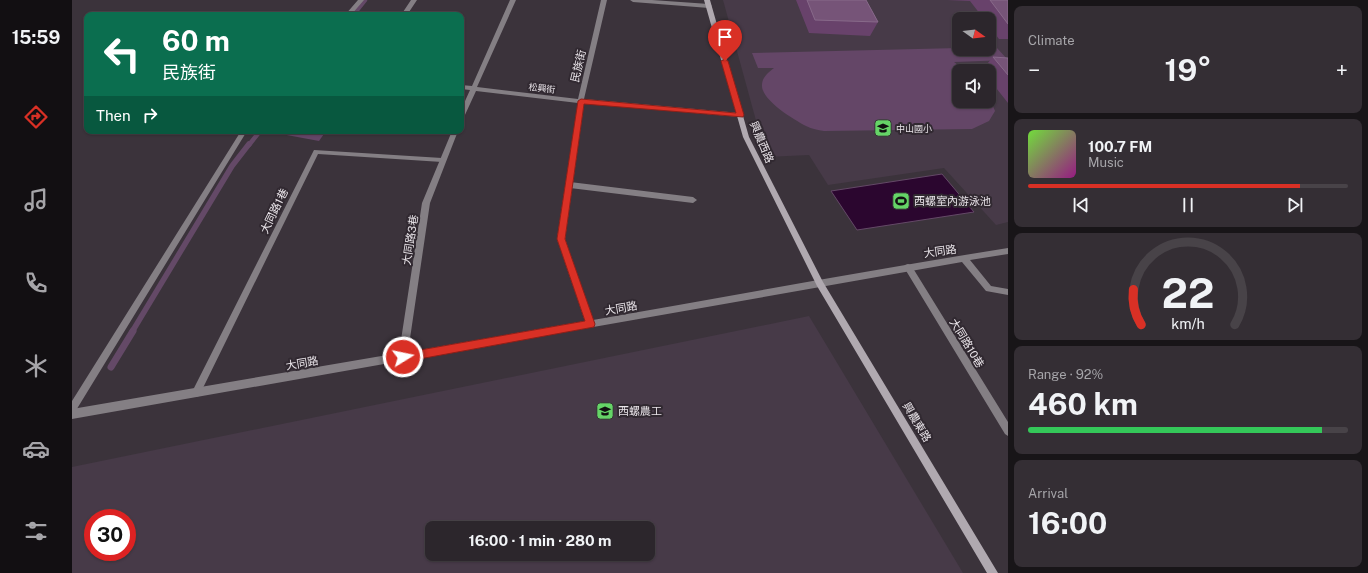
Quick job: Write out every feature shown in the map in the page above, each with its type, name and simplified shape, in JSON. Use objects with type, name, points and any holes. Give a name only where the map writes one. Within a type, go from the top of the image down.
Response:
[{"type":"main road","name":"興農西路","points":[[708,3],[746,137],[820,284]]},
{"type":"main road","name":"興農東路","points":[[820,284],[993,573]]},
{"type":"street","points":[[351,12],[361,0]]},
{"type":"street","points":[[406,12],[414,0]]},
{"type":"street","points":[[464,110],[513,0]]},
{"type":"street","name":"民族街","points":[[590,324],[561,239],[581,101],[604,0]]},
{"type":"street","points":[[633,0],[708,3]]},
{"type":"street","name":"松興街","points":[[464,88],[581,101],[740,115]]},
{"type":"street","points":[[72,409],[242,134]]},
{"type":"street","name":"大同路3巷","points":[[403,357],[426,203],[454,134]]},
{"type":"street","name":"大同路1巷","points":[[196,393],[316,152],[442,160]]},
{"type":"street","points":[[570,185],[693,200]]},
{"type":"street","name":"大同路","points":[[72,414],[820,284],[908,267],[1008,251]]},
{"type":"street","points":[[964,259],[989,289],[1008,292]]},
{"type":"street","name":"大同路10巷","points":[[908,267],[1008,431]]},
{"type":"shaded area","name":"中山國小","points":[[723,0],[1005,0],[1008,3],[1008,222],[996,225],[944,168],[828,185],[809,155],[766,157]]},
{"type":"shaded area","points":[[952,48],[952,56],[996,56],[997,48],[1008,60],[954,62],[957,64],[952,64],[952,108],[994,108],[995,111],[989,121],[972,129],[824,131],[810,128],[772,103],[763,91],[762,82],[766,75],[774,68],[758,68],[752,53]]},
{"type":"shaded area","points":[[281,134],[324,134],[319,141]]},
{"type":"shaded area","name":"西螺室內游泳池","points":[[942,174],[974,212],[857,230],[831,191]]},
{"type":"shaded area","name":"西螺農工","points":[[809,316],[963,573],[72,573],[72,467]]},
{"type":"building","points":[[807,0],[866,0],[878,22],[815,20]]},
{"type":"building","points":[[990,0],[1008,0],[1008,24]]},
{"type":"building","points":[[993,57],[1008,58],[1008,75]]},
{"type":"waterway","points":[[355,12],[365,0]]},
{"type":"waterway","points":[[249,145],[258,134]]},
{"type":"waterway","points":[[132,332],[232,166],[249,144]]},
{"type":"waterway","points":[[111,367],[133,331]]},
{"type":"place","name":"中山國小","points":[[883,128]]},
{"type":"place","name":"西螺室內游泳池","points":[[901,201]]},
{"type":"place","name":"西螺農工","points":[[605,411]]},
{"type":"route","points":[[403,357],[590,324],[561,239],[581,101],[740,115],[725,61]]}]
